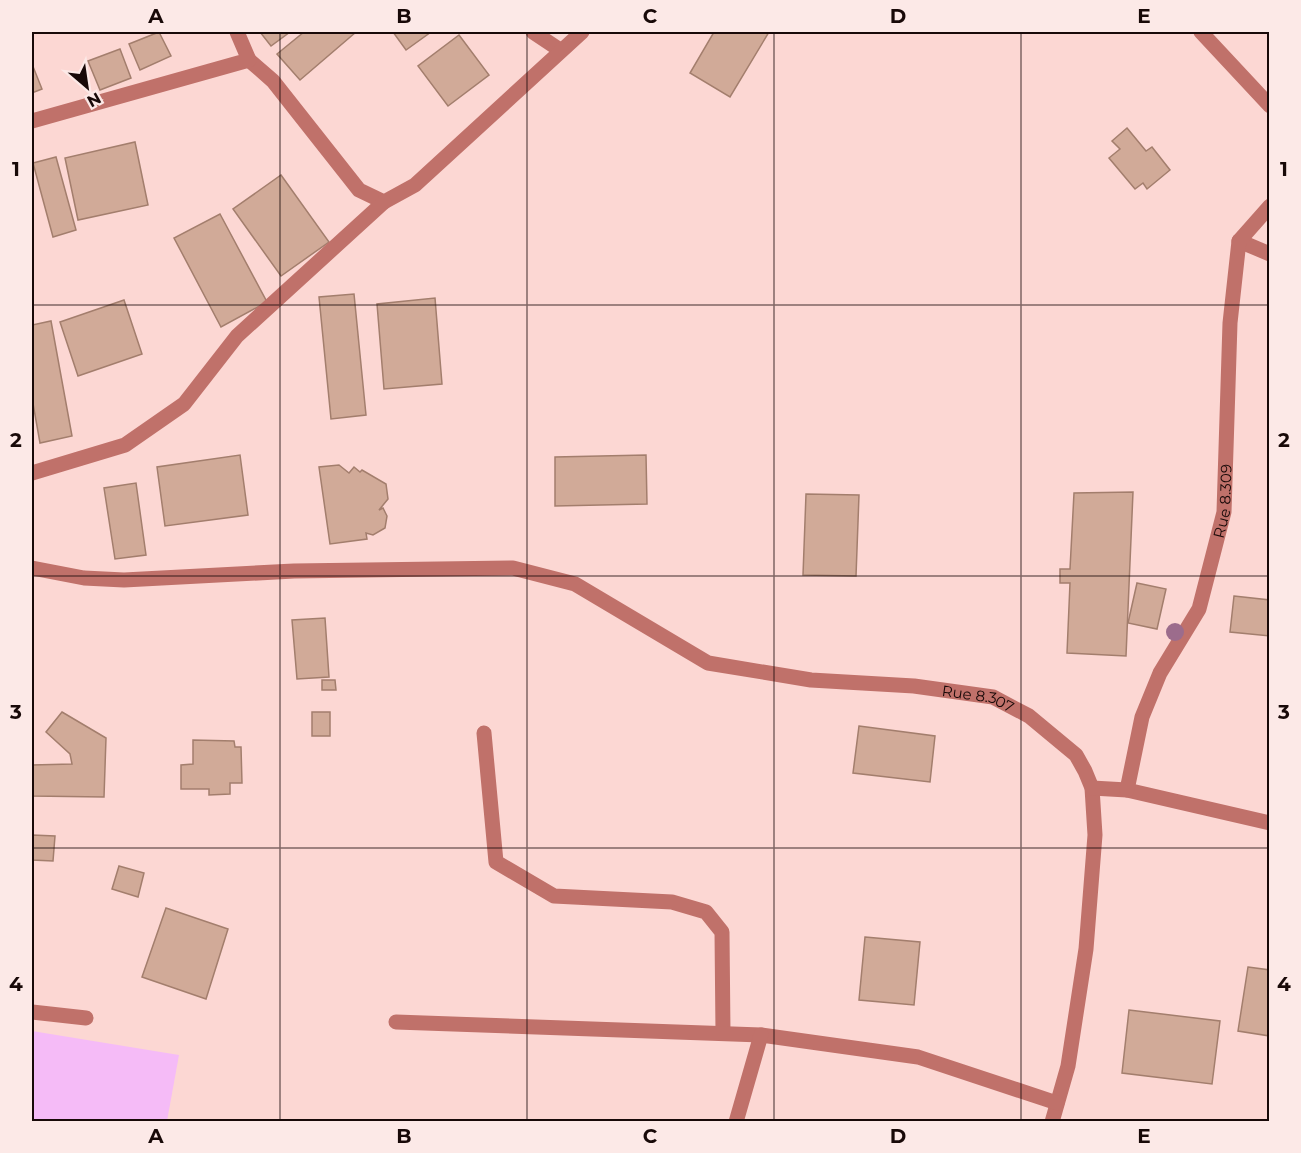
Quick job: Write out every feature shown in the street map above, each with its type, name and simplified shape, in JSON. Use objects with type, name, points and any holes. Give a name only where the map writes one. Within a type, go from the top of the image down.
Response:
[{"type":"street","points":[[237,32],[249,60],[273,81],[359,190],[384,202]]},
{"type":"street","points":[[532,32],[560,50]]},
{"type":"street","points":[[32,473],[125,445],[184,404],[237,336],[384,202],[415,185],[582,32]]},
{"type":"street","points":[[1201,32],[1269,106]]},
{"type":"street","points":[[32,121],[249,60]]},
{"type":"street","points":[[1269,206],[1239,241],[1269,254]]},
{"type":"street","name":"Rue 8.309","points":[[1127,789],[1142,717],[1160,673],[1199,609],[1224,512],[1230,323],[1239,241]]},
{"type":"street","name":"Rue 8.307","points":[[32,568],[84,578],[124,580],[294,571],[513,568],[575,584],[708,663],[811,680],[914,686],[993,697],[1029,716],[1076,755],[1092,788],[1095,835],[1086,949],[1068,1066],[1052,1122]]},
{"type":"street","points":[[484,733],[496,862],[554,896],[672,902],[706,912],[722,932],[723,1033]]},
{"type":"street","points":[[1092,788],[1127,789],[1269,823]]},
{"type":"street","points":[[32,1012],[86,1018]]},
{"type":"street","points":[[396,1022],[761,1035],[918,1057],[1057,1103]]},
{"type":"street","points":[[736,1122],[761,1035]]},
{"type":"shaded area","points":[[32,1031],[179,1055],[167,1121],[32,1121]]},
{"type":"building","points":[[159,32],[171,56],[140,70],[129,44]]},
{"type":"building","points":[[260,32],[290,32],[271,46]]},
{"type":"building","points":[[304,32],[356,32],[300,80],[277,54]]},
{"type":"building","points":[[393,32],[431,32],[406,50]]},
{"type":"building","points":[[714,32],[769,32],[730,97],[690,73]]},
{"type":"building","points":[[459,35],[489,75],[448,106],[418,66]]},
{"type":"building","points":[[120,49],[131,78],[100,90],[88,61]]},
{"type":"building","points":[[32,64],[42,89],[32,93]]},
{"type":"building","points":[[1127,128],[1146,151],[1152,147],[1170,170],[1147,189],[1143,183],[1135,189],[1109,158],[1120,149],[1112,141]]},
{"type":"building","points":[[135,142],[148,205],[78,220],[65,158]]},
{"type":"building","points":[[56,157],[76,230],[53,237],[33,163]]},
{"type":"building","points":[[281,175],[329,242],[281,276],[233,209]]},
{"type":"building","points":[[220,214],[267,302],[221,327],[174,238]]},
{"type":"building","points":[[354,294],[366,415],[331,419],[319,297]]},
{"type":"building","points":[[435,298],[442,384],[384,389],[377,304]]},
{"type":"building","points":[[124,300],[142,354],[78,376],[60,322]]},
{"type":"building","points":[[51,321],[72,436],[40,443],[32,398],[32,325]]},
{"type":"building","points":[[240,455],[248,515],[165,526],[157,467]]},
{"type":"building","points":[[646,455],[647,504],[555,506],[555,457]]},
{"type":"building","points":[[339,465],[349,473],[354,467],[360,472],[362,470],[386,484],[388,499],[379,510],[383,508],[387,516],[385,528],[373,535],[366,533],[367,539],[330,544],[319,467]]},
{"type":"building","points":[[136,483],[146,555],[115,559],[104,488]]},
{"type":"building","points":[[1133,492],[1126,656],[1067,653],[1070,583],[1060,583],[1060,569],[1070,569],[1074,493]]},
{"type":"building","points":[[806,494],[859,495],[856,576],[803,575]]},
{"type":"building","points":[[1137,583],[1166,589],[1157,629],[1128,623]]},
{"type":"building","points":[[1234,596],[1270,600],[1270,636],[1230,632]]},
{"type":"building","points":[[325,618],[329,677],[297,679],[292,620]]},
{"type":"building","points":[[322,680],[335,680],[336,690],[322,690]]},
{"type":"building","points":[[62,712],[106,738],[104,797],[32,796],[32,765],[72,764],[70,754],[46,732]]},
{"type":"building","points":[[312,712],[330,712],[330,736],[312,736]]},
{"type":"building","points":[[859,726],[935,736],[930,782],[853,773]]},
{"type":"building","points":[[193,740],[234,741],[235,747],[241,747],[242,783],[230,783],[230,794],[209,795],[209,789],[181,789],[181,765],[193,764]]},
{"type":"building","points":[[32,835],[55,836],[53,861],[32,860]]},
{"type":"building","points":[[119,866],[144,873],[138,897],[112,889]]},
{"type":"building","points":[[166,908],[228,929],[206,999],[142,977]]},
{"type":"building","points":[[865,937],[920,942],[914,1005],[859,1000]]},
{"type":"building","points":[[1248,967],[1270,970],[1270,1036],[1238,1031]]},
{"type":"building","points":[[1129,1010],[1220,1021],[1212,1084],[1122,1073]]}]
